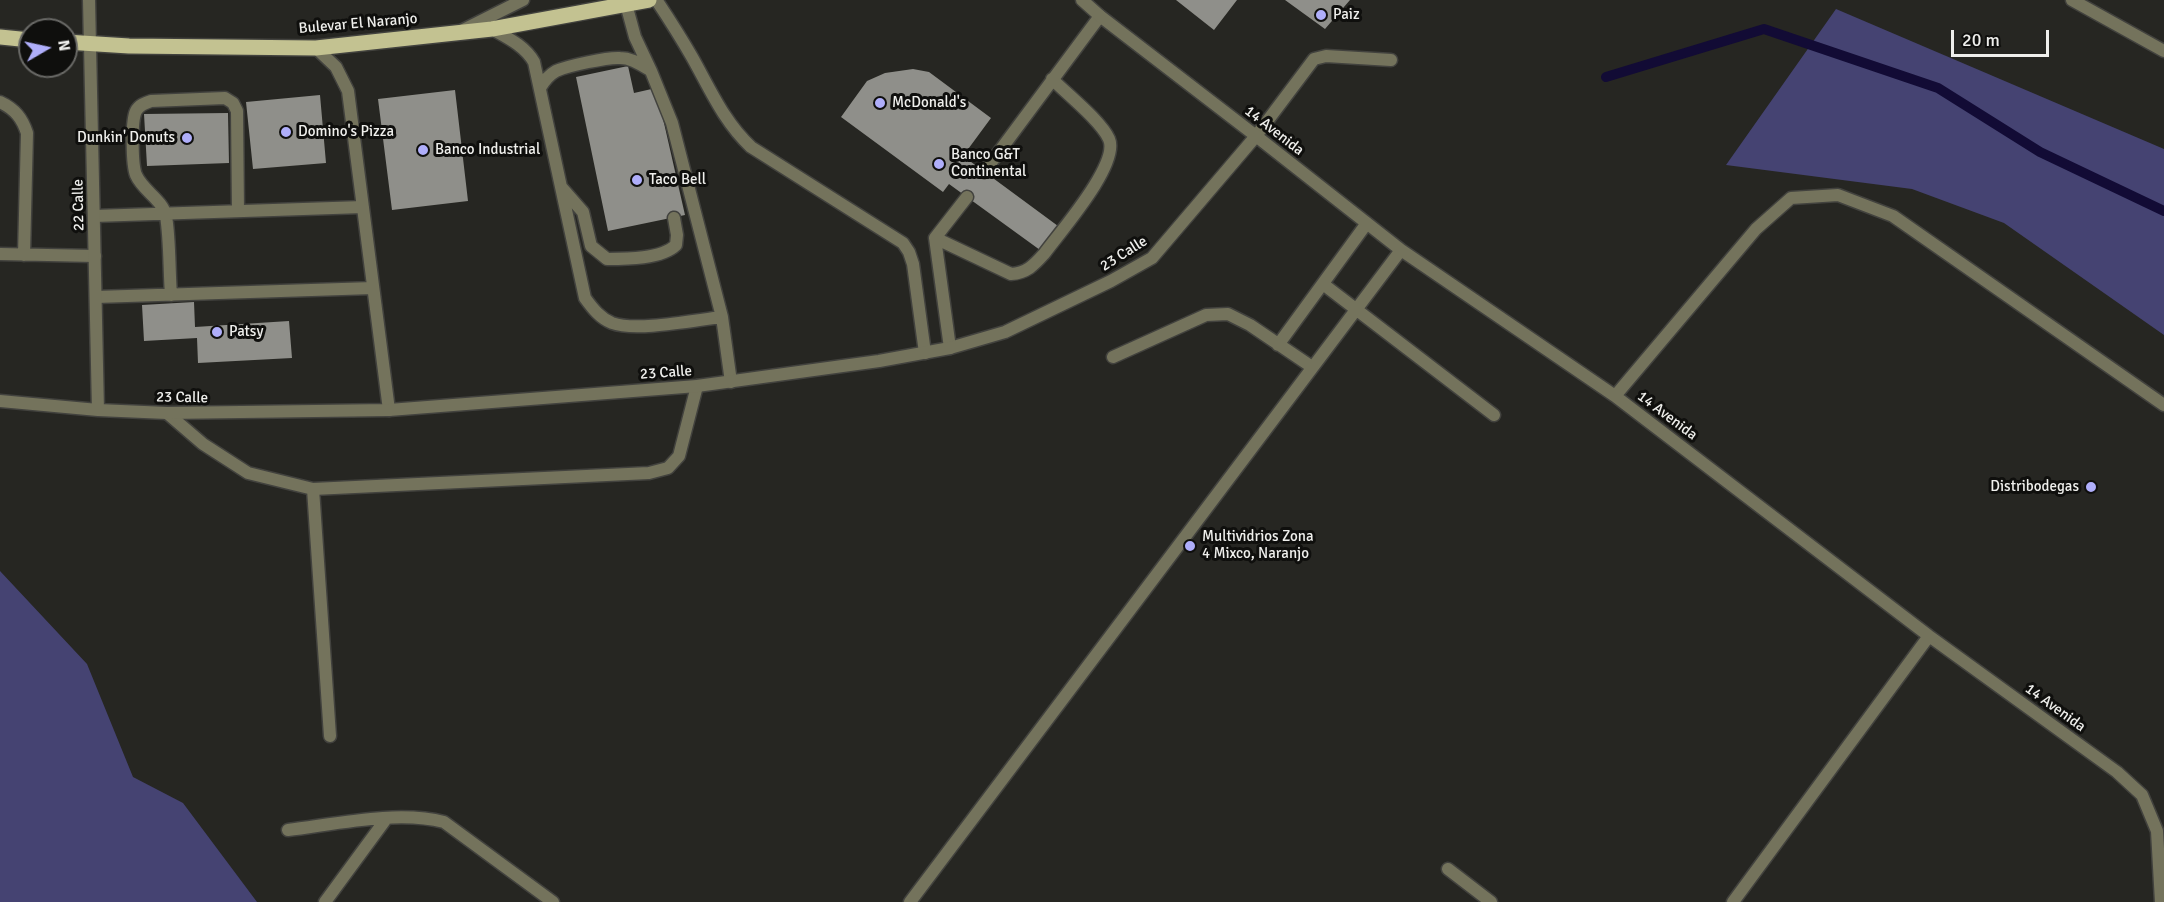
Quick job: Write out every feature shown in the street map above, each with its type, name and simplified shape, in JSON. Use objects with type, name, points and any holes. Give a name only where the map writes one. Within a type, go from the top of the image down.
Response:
[{"type":"main road","name":"Bulevar El Naranjo","points":[[78,44],[316,48],[492,29],[649,0]]},
{"type":"main road","points":[[0,37],[18,39]]},
{"type":"street","name":"22 Calle","points":[[89,0],[98,410]]},
{"type":"street","points":[[456,34],[523,0]]},
{"type":"street","points":[[658,0],[738,135],[751,147],[903,243],[913,264],[925,352]]},
{"type":"street","name":"14 Avenida","points":[[1082,0],[1401,250],[1615,396],[1929,636],[2117,772],[2142,795],[2160,829],[2161,902]]},
{"type":"street","points":[[2072,0],[2164,51]]},
{"type":"street","points":[[626,4],[634,37],[651,71],[672,123],[722,317],[731,382]]},
{"type":"street","points":[[984,172],[1100,16]]},
{"type":"street","points":[[492,29],[529,54],[534,62],[585,298],[600,316],[609,322],[631,327],[722,317]]},
{"type":"street","points":[[316,48],[336,67],[348,91],[389,410]]},
{"type":"street","name":"23 Calle","points":[[0,401],[98,410],[167,413],[389,410],[698,386],[950,348],[1005,332],[1111,281],[1152,258],[1256,136],[1314,59],[1326,56],[1391,60]]},
{"type":"street","points":[[540,88],[556,71],[606,59],[620,57],[632,60],[651,71]]},
{"type":"street","points":[[935,238],[1011,274],[1023,273],[1044,254],[1103,174],[1110,156],[1111,142],[1105,131],[1052,79]]},
{"type":"street","points":[[171,295],[166,214],[136,176],[134,163],[136,110],[151,101],[225,98],[233,103],[237,111],[238,211]]},
{"type":"street","points":[[0,102],[15,111],[27,133],[24,255]]},
{"type":"street","points":[[670,144],[672,123]]},
{"type":"street","points":[[561,187],[583,212],[591,246],[607,259],[629,260],[670,251],[676,244],[674,218]]},
{"type":"street","points":[[1615,396],[1755,229],[1791,198],[1838,195],[1893,216],[2164,405]]},
{"type":"street","points":[[950,348],[935,238],[967,197]]},
{"type":"street","points":[[94,216],[363,207]]},
{"type":"street","points":[[1278,345],[1367,223]]},
{"type":"street","points":[[910,902],[1401,250]]},
{"type":"street","points":[[0,254],[95,256]]},
{"type":"street","points":[[1323,284],[1494,415]]},
{"type":"street","points":[[96,297],[373,288]]},
{"type":"street","points":[[1113,357],[1206,315],[1228,314],[1250,325],[1312,367]]},
{"type":"street","points":[[167,413],[203,444],[248,473],[313,489],[649,473],[668,468],[679,456],[698,386]]},
{"type":"street","points":[[313,489],[330,736]]},
{"type":"street","points":[[1733,902],[1929,636]]},
{"type":"street","points":[[288,830],[423,817],[444,822],[553,902]]},
{"type":"street","points":[[325,902],[386,819]]},
{"type":"street","points":[[1448,869],[1491,902]]},
{"type":"shaded area","points":[[1836,9],[2164,149],[2164,335],[2004,223],[1912,189],[1726,165]]},
{"type":"shaded area","points":[[0,571],[87,664],[133,777],[183,803],[257,902],[0,902]]},
{"type":"building","points":[[1176,0],[1237,0],[1214,30]]},
{"type":"building","name":"Paiz","points":[[1285,0],[1350,0],[1325,29]]},
{"type":"building","name":"Taco Bell","points":[[628,66],[634,93],[656,88],[685,215],[608,231],[576,77]]},
{"type":"building","name":"Banco G&T Continental","points":[[913,69],[929,72],[991,118],[963,156],[1058,226],[1040,250],[949,184],[943,192],[841,117],[867,81],[885,73]]},
{"type":"building","name":"Banco Industrial","points":[[455,90],[468,201],[392,210],[378,99]]},
{"type":"building","name":"Domino's Pizza","points":[[320,95],[326,163],[253,169],[246,102]]},
{"type":"building","name":"Dunkin' Donuts","points":[[228,113],[229,163],[147,166],[144,114]]},
{"type":"building","name":"Patsy","points":[[194,302],[195,327],[289,321],[292,358],[198,363],[197,338],[144,341],[142,305]]},
{"type":"waterway","points":[[1606,77],[1764,29],[1938,88],[2040,152],[2164,211]]},
{"type":"place","name":"Paiz","points":[[1321,15]]},
{"type":"place","name":"McDonald's","points":[[880,103]]},
{"type":"place","name":"Domino's Pizza","points":[[286,132]]},
{"type":"place","name":"Dunkin' Donuts","points":[[187,138]]},
{"type":"place","name":"Banco Industrial","points":[[423,150]]},
{"type":"place","name":"Banco G&T Continental","points":[[939,164]]},
{"type":"place","name":"Taco Bell","points":[[637,180]]},
{"type":"place","name":"Patsy","points":[[217,332]]},
{"type":"place","name":"Distribodegas","points":[[2091,487]]},
{"type":"place","name":"Multividrios Zona 4 Mixco, Naranjo","points":[[1190,546]]}]
